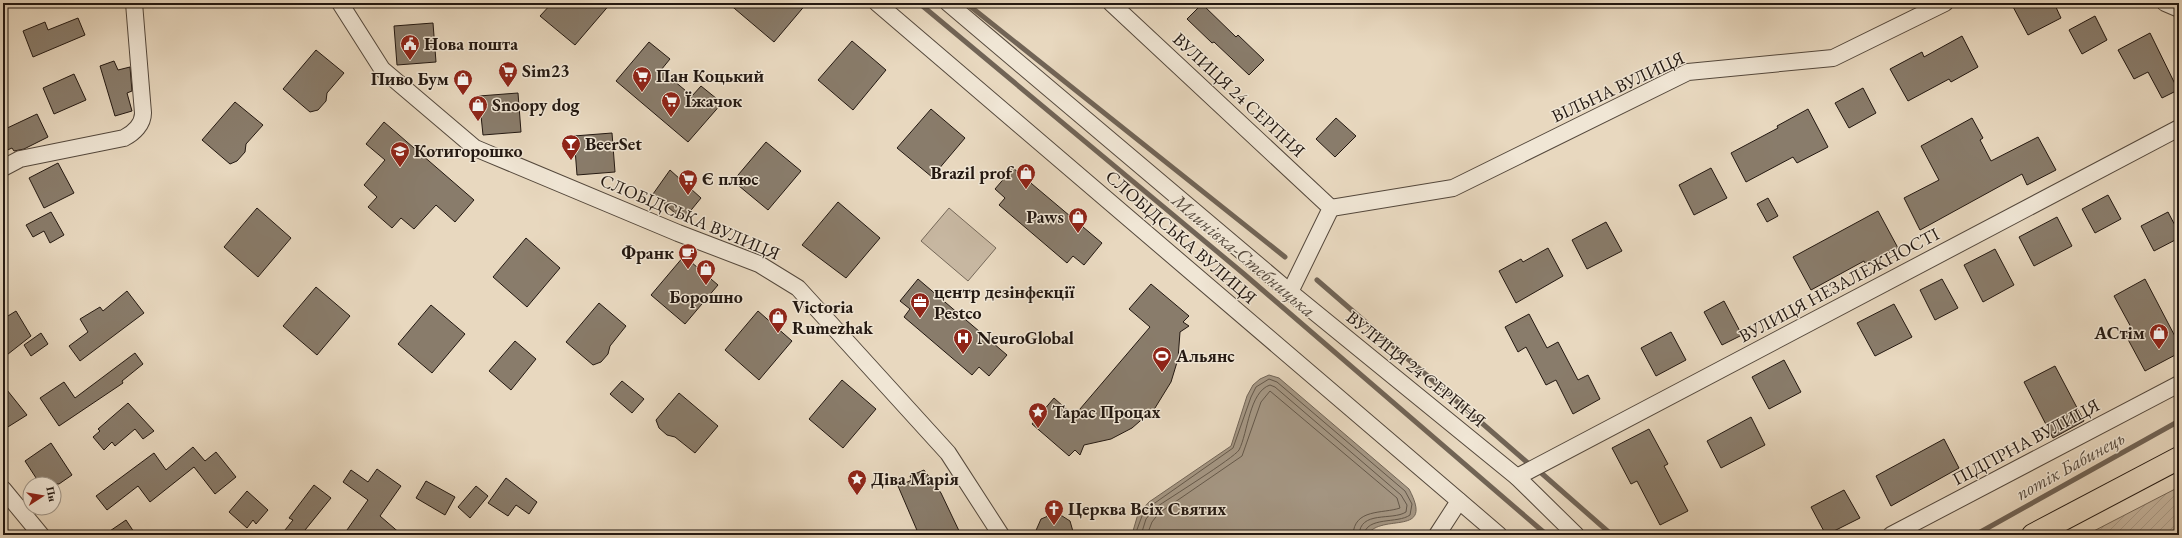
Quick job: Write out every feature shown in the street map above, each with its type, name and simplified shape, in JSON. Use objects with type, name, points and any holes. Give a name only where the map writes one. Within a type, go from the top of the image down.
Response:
[{"type":"main road","points":[[2033,535],[2179,458]]},
{"type":"street","points":[[3,168],[20,159],[124,138],[129,135],[141,122],[143,113],[134,3]]},
{"type":"street","name":"СЛОБІДСЬКА ВУЛИЦЯ","points":[[340,3],[382,69],[475,148],[678,233],[759,264],[798,288],[948,453],[1001,535]]},
{"type":"street","name":"СЛОБІДСЬКА ВУЛИЦЯ","points":[[877,3],[1500,535]]},
{"type":"street","name":"ВУЛИЦЯ 24 СЕРПНЯ","points":[[948,3],[1290,292],[1517,477],[1576,535]]},
{"type":"street","name":"ВУЛИЦЯ 24 СЕРПНЯ","points":[[1111,3],[1331,208]]},
{"type":"street","name":"ВІЛЬНА ВУЛИЦЯ","points":[[1331,208],[1453,188],[1688,72],[1833,58],[1945,3]]},
{"type":"street","points":[[2166,3],[2179,9]]},
{"type":"street","name":"ВУЛИЦЯ НЕЗАЛЕЖНОСТІ","points":[[1517,477],[2179,128]]},
{"type":"street","points":[[1290,292],[1331,208]]},
{"type":"street","name":"ПІДГІРНА ВУЛИЦЯ","points":[[1891,535],[2179,384]]},
{"type":"street","points":[[3,489],[41,535]]},
{"type":"street","points":[[1437,535],[1459,501]]},
{"type":"shaded area","points":[[949,208],[996,248],[968,281],[921,241]]},
{"type":"shaded area","points":[[2179,487],[2179,535],[2086,535]]},
{"type":"water","points":[[1269,375],[1279,378],[1409,489],[1415,504],[1416,514],[1411,519],[1403,522],[1374,528],[1367,535],[1129,535],[1133,531],[1138,514],[1149,502],[1231,446],[1247,396],[1253,385],[1260,379]]},
{"type":"building","points":[[552,3],[611,3],[575,45],[540,16]]},
{"type":"building","points":[[728,3],[807,3],[774,42]]},
{"type":"building","points":[[2011,3],[2054,3],[2061,18],[2028,35]]},
{"type":"building","points":[[1202,4],[1236,37],[1238,35],[1264,60],[1249,75],[1187,19]]},
{"type":"building","points":[[2095,16],[2107,40],[2082,54],[2069,30]]},
{"type":"building","points":[[78,18],[85,35],[33,57],[23,31],[45,22],[48,30]]},
{"type":"building","points":[[433,23],[436,62],[397,65],[394,26]]},
{"type":"building","points":[[2150,33],[2178,90],[2162,98],[2148,72],[2134,79],[2118,50]]},
{"type":"building","points":[[1962,36],[1978,67],[1951,82],[1949,79],[1908,101],[1890,69],[1922,52],[1924,57]]},
{"type":"building","points":[[852,41],[886,70],[853,110],[818,80]]},
{"type":"building","points":[[649,42],[670,59],[661,70],[692,96],[701,86],[722,103],[688,142],[616,81]]},
{"type":"building","points":[[316,50],[344,73],[327,93],[326,101],[318,110],[310,112],[283,89]]},
{"type":"building","points":[[114,61],[118,70],[130,67],[132,91],[127,93],[132,111],[115,116],[100,66]]},
{"type":"building","points":[[74,74],[86,100],[54,114],[43,88]]},
{"type":"building","points":[[1863,88],[1876,113],[1849,128],[1835,103]]},
{"type":"building","points":[[518,93],[521,132],[483,135],[479,96]]},
{"type":"building","points":[[235,102],[263,125],[246,144],[245,152],[237,161],[230,164],[202,140]]},
{"type":"building","points":[[931,109],[965,138],[932,177],[897,148]]},
{"type":"building","points":[[1808,109],[1828,147],[1797,163],[1793,157],[1746,182],[1731,153],[1778,128],[1777,126]]},
{"type":"building","points":[[37,114],[48,137],[24,149],[14,151],[12,148],[3,152],[3,130]]},
{"type":"building","points":[[1336,118],[1356,136],[1335,157],[1316,139]]},
{"type":"building","points":[[1972,118],[1983,138],[1980,140],[1991,161],[2038,137],[2056,170],[2027,185],[2022,174],[1920,230],[1904,198],[1939,180],[1921,146]]},
{"type":"building","points":[[384,122],[474,200],[455,222],[436,205],[414,229],[401,218],[392,228],[368,207],[377,197],[364,185],[385,160],[366,144]]},
{"type":"building","points":[[612,133],[615,172],[577,175],[574,136]]},
{"type":"building","points":[[766,142],[801,171],[768,210],[733,181]]},
{"type":"building","points":[[58,163],[74,193],[44,208],[29,178]]},
{"type":"building","points":[[1013,168],[1102,243],[1084,265],[1073,256],[1067,263],[999,205],[1005,198],[995,189]]},
{"type":"building","points":[[1711,168],[1727,198],[1694,215],[1679,185]]},
{"type":"building","points":[[670,170],[701,198],[683,220],[653,194]]},
{"type":"building","points":[[2108,195],[2121,219],[2095,233],[2082,209]]},
{"type":"building","points":[[1768,198],[1778,216],[1767,222],[1757,204]]},
{"type":"building","points":[[838,202],[880,238],[846,278],[802,245]]},
{"type":"building","points":[[257,208],[291,238],[258,277],[224,247]]},
{"type":"building","points":[[1878,211],[1898,248],[1866,265],[1864,261],[1811,290],[1793,257]]},
{"type":"building","points":[[51,212],[64,235],[50,243],[44,231],[33,237],[26,225]]},
{"type":"building","points":[[2168,212],[2179,233],[2179,238],[2154,251],[2141,226]]},
{"type":"building","points":[[2057,217],[2072,246],[2034,266],[2019,237]]},
{"type":"building","points":[[1606,222],[1622,251],[1587,269],[1572,240]]},
{"type":"building","points":[[526,238],[560,268],[527,307],[493,277]]},
{"type":"building","points":[[1548,248],[1563,276],[1516,303],[1499,271],[1521,259],[1523,262]]},
{"type":"building","points":[[1995,249],[2014,285],[1983,302],[1964,265]]},
{"type":"building","points":[[684,256],[718,285],[685,324],[651,295]]},
{"type":"building","points":[[918,279],[1007,355],[989,376],[979,367],[972,375],[904,317],[910,309],[900,301]]},
{"type":"building","points":[[1942,279],[1958,308],[1935,320],[1920,290]]},
{"type":"building","points":[[2145,279],[2179,344],[2179,353],[2145,371],[2124,332],[2132,329],[2114,296]]},
{"type":"building","points":[[1151,284],[1189,316],[1183,322],[1189,326],[1180,332],[1178,359],[1171,382],[1155,408],[1132,428],[1111,439],[1084,445],[1080,455],[1075,450],[1069,456],[1032,424],[1054,398],[1074,416],[1150,327],[1129,309]]},
{"type":"building","points":[[316,287],[350,316],[317,355],[283,326]]},
{"type":"building","points":[[127,291],[144,313],[80,361],[69,346],[88,332],[80,319],[100,307],[103,311]]},
{"type":"building","points":[[1724,301],[1742,335],[1722,345],[1704,312]]},
{"type":"building","points":[[599,303],[626,326],[610,346],[608,354],[601,362],[593,365],[566,342]]},
{"type":"building","points":[[1894,304],[1912,337],[1875,356],[1857,323]]},
{"type":"building","points":[[431,305],[465,334],[432,373],[398,344]]},
{"type":"building","points":[[16,311],[31,336],[3,358],[3,319]]},
{"type":"building","points":[[758,311],[792,341],[759,380],[725,350]]},
{"type":"building","points":[[1529,314],[1547,348],[1558,342],[1578,380],[1588,375],[1600,399],[1573,414],[1556,380],[1546,385],[1526,347],[1518,352],[1505,327]]},
{"type":"building","points":[[1671,332],[1686,360],[1656,376],[1641,348]]},
{"type":"building","points":[[41,333],[48,344],[31,356],[24,345]]},
{"type":"building","points":[[515,341],[536,359],[511,390],[489,371]]},
{"type":"building","points":[[135,353],[143,364],[122,381],[123,383],[59,426],[40,398],[64,382],[75,398]]},
{"type":"building","points":[[1784,360],[1801,392],[1769,409],[1752,377]]},
{"type":"building","points":[[2055,366],[2084,421],[2053,438],[2024,382]]},
{"type":"building","points":[[842,380],[876,409],[843,448],[809,419]]},
{"type":"building","points":[[622,381],[644,399],[632,413],[610,394]]},
{"type":"building","points":[[3,385],[27,415],[3,430]]},
{"type":"building","points":[[679,393],[718,426],[695,453],[675,437],[667,435],[659,428],[656,420]]},
{"type":"building","points":[[128,403],[154,431],[143,439],[135,429],[115,446],[112,442],[104,450],[93,437],[100,431],[98,429]]},
{"type":"building","points":[[1751,417],[1765,445],[1721,468],[1707,441]]},
{"type":"building","points":[[1649,429],[1668,464],[1664,466],[1688,511],[1660,525],[1637,481],[1631,484],[1612,448]]},
{"type":"building","points":[[1944,439],[1959,468],[1891,506],[1876,476]]},
{"type":"building","points":[[51,443],[72,475],[62,482],[62,476],[35,476],[25,461]]},
{"type":"building","points":[[193,447],[205,461],[216,452],[236,477],[215,494],[194,467],[150,502],[138,486],[107,510],[96,496],[154,453],[166,470]]},
{"type":"building","points":[[377,469],[401,486],[380,516],[402,535],[354,535],[347,530],[368,500],[343,482],[351,470],[368,482]]},
{"type":"building","points":[[924,470],[941,493],[961,535],[919,535],[898,486],[912,480],[910,476]]},
{"type":"building","points":[[506,478],[537,502],[529,514],[516,505],[508,516],[488,503]]},
{"type":"building","points":[[426,481],[455,497],[445,515],[416,498]]},
{"type":"building","points":[[314,485],[331,498],[301,535],[281,535],[293,520],[289,518]]},
{"type":"building","points":[[476,486],[488,496],[470,518],[458,507]]},
{"type":"building","points":[[1844,490],[1860,518],[1826,535],[1811,507]]},
{"type":"building","points":[[247,491],[268,510],[256,524],[253,520],[247,528],[229,512]]},
{"type":"building","name":"Церква Всіх Святих","points":[[1053,514],[1059,514],[1070,521],[1074,535],[1034,535],[1041,519]]},
{"type":"building","points":[[126,520],[136,535],[104,535]]},
{"type":"waterway","name":"Млинівка-Стебницька","points":[[919,3],[1244,274],[1547,535]]},
{"type":"waterway","points":[[966,3],[1285,257]]},
{"type":"waterway","points":[[1317,280],[1529,464]]},
{"type":"waterway","name":"потік Бабинець","points":[[1975,535],[2179,421]]},
{"type":"waterway","points":[[1539,471],[1612,535]]},
{"type":"place","name":"Нова пошта","points":[[410,61]]},
{"type":"place","name":"Sim23","points":[[508,88]]},
{"type":"place","name":"Пан Коцький","points":[[642,93]]},
{"type":"place","name":"Пиво Бум","points":[[463,96]]},
{"type":"place","name":"Їжачок","points":[[671,118]]},
{"type":"place","name":"Snoopy dog","points":[[478,122]]},
{"type":"place","name":"BeerSet","points":[[571,161]]},
{"type":"place","name":"Котигорошко","points":[[400,168]]},
{"type":"place","name":"Brazil prof","points":[[1026,190]]},
{"type":"place","name":"Є плюс","points":[[688,196]]},
{"type":"place","name":"Paws","points":[[1078,234]]},
{"type":"place","name":"Франк","points":[[688,270]]},
{"type":"place","name":"Борошно","points":[[706,286]]},
{"type":"place","name":"центр дезінфекції Pestco","points":[[920,319]]},
{"type":"place","name":"Victoria Rumezhak","points":[[778,334]]},
{"type":"place","name":"АСтім","points":[[2159,350]]},
{"type":"place","name":"NeuroGlobal","points":[[963,355]]},
{"type":"place","name":"Альянс","points":[[1162,373]]},
{"type":"place","name":"Тарас Процах","points":[[1038,429]]},
{"type":"place","name":"Діва Марія","points":[[857,496]]},
{"type":"place","name":"Церква Всіх Святих","points":[[1054,526]]}]
